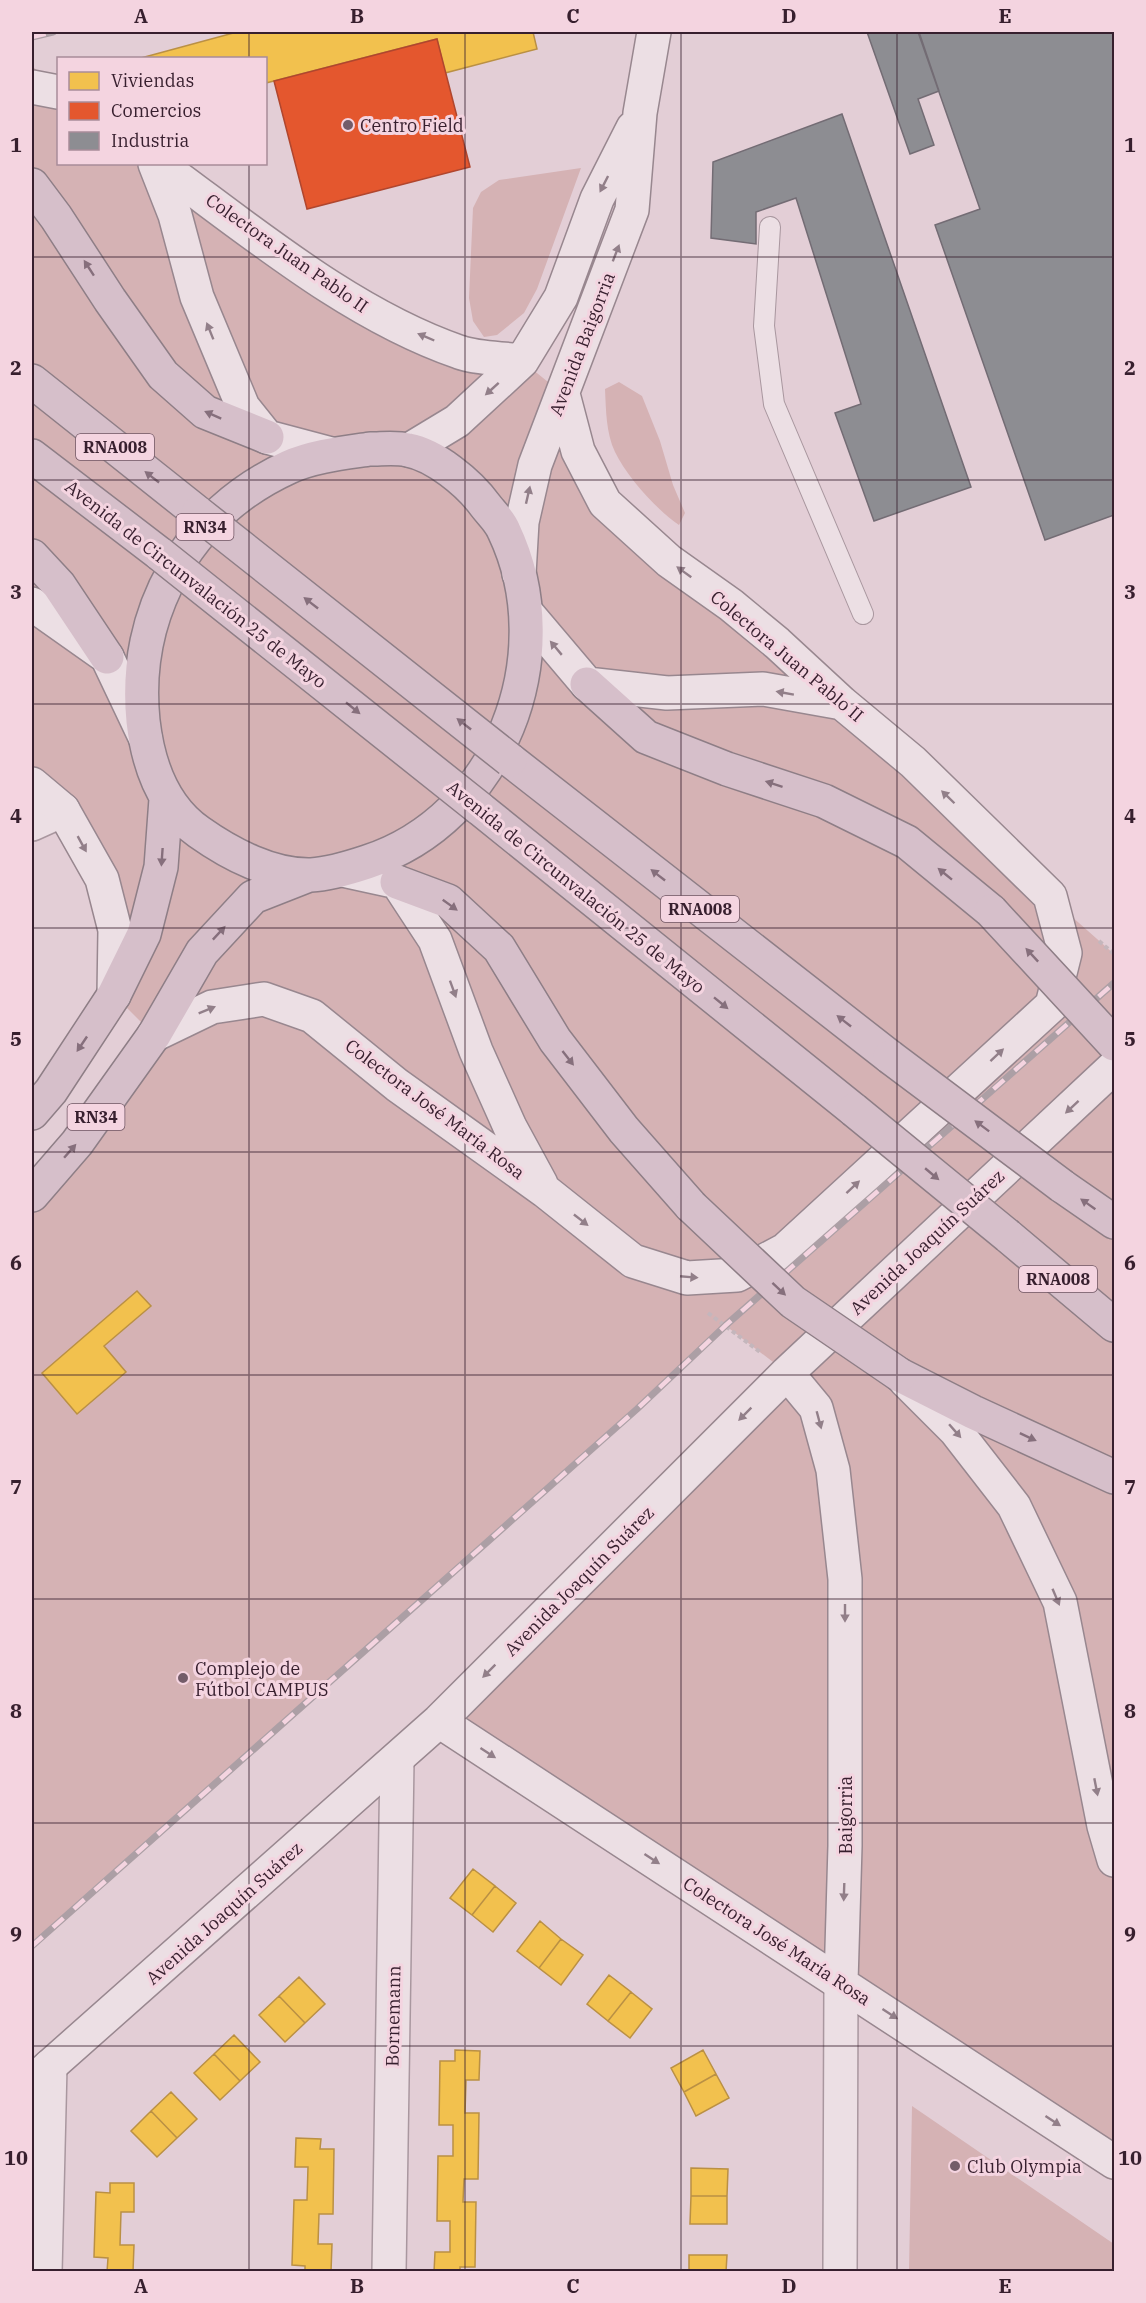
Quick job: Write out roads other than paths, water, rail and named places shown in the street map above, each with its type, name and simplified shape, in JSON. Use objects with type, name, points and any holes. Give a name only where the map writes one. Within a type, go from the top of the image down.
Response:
[{"type":"highway","points":[[32,185],[164,375],[205,412],[267,437]]},
{"type":"highway","name":"RNA008","points":[[32,381],[510,760],[890,1057],[1062,1186],[1114,1222]]},
{"type":"highway","name":"RN34","points":[[32,1113],[51,1090],[114,995],[144,934],[161,867],[166,799],[153,769],[145,737],[141,695],[144,654],[153,613],[170,576],[193,541],[221,511],[255,485],[291,466],[331,454],[370,449],[409,450]]},
{"type":"highway","points":[[409,450],[444,466],[475,491],[503,529],[519,574]]},
{"type":"highway","name":"Avenida de Circunvalación 25 de Mayo","points":[[32,456],[160,554],[479,808],[854,1110],[1114,1325]]},
{"type":"highway","points":[[32,556],[59,585],[106,657]]},
{"type":"highway","name":"RN34","points":[[32,1195],[78,1143],[154,1035],[202,952],[252,897],[309,875],[342,870],[379,858],[421,835],[444,818],[471,791],[493,759],[510,725],[521,689],[527,650],[526,612],[519,574]]},
{"type":"highway","points":[[587,684],[646,737],[727,769],[824,801],[907,842],[991,911],[1114,1044]]},
{"type":"highway","points":[[166,799],[193,828],[226,851],[267,868],[309,875]]},
{"type":"highway","points":[[397,882],[448,901],[499,948],[555,1040],[624,1130],[691,1206],[793,1302],[900,1375],[973,1412],[1114,1477]]},
{"type":"street","name":"Avenida Baigorria","points":[[519,574],[522,522],[535,465],[632,210],[640,113],[654,32]]},
{"type":"street","points":[[32,87],[57,92]]},
{"type":"street","name":"Avenida Baigorria","points":[[409,450],[457,421],[522,361],[561,297],[597,199],[640,113]]},
{"type":"street","points":[[157,165],[175,214],[197,297],[243,406],[267,437],[331,454]]},
{"type":"street","name":"Colectora Juan Pablo II","points":[[158,165],[335,291],[390,322],[461,353],[522,361]]},
{"type":"street","name":"Colectora Juan Pablo II","points":[[563,394],[578,451],[605,503],[669,561],[730,605],[777,643],[842,703],[913,762],[1050,896],[1065,953],[1052,1005],[785,1250],[737,1275],[687,1278],[633,1261]]},
{"type":"street","points":[[32,604],[106,657],[145,737]]},
{"type":"street","points":[[526,612],[587,684],[667,693],[763,689],[842,703]]},
{"type":"street","points":[[32,784],[63,810],[102,879],[115,930],[114,995]]},
{"type":"street","points":[[32,824],[63,810]]},
{"type":"street","points":[[342,870],[397,882],[435,940],[476,1051],[510,1127],[545,1191]]},
{"type":"street","name":"Colectora José María Rosa","points":[[154,1035],[212,1007],[264,999],[312,1016],[396,1085],[545,1191],[633,1261]]},
{"type":"street","name":"Avenida Joaquín Suárez","points":[[41,2074],[439,1721],[787,1373],[1114,1067]]},
{"type":"street","name":"Baigorria","points":[[787,1373],[816,1408],[832,1470],[845,1579],[845,1846],[841,1982],[840,2271]]},
{"type":"street","points":[[900,1375],[955,1430],[1014,1506],[1060,1602],[1104,1826],[1114,1860]]},
{"type":"street","name":"Colectora José María Rosa","points":[[439,1721],[1114,2162]]},
{"type":"street","name":"Bornemann","points":[[389,2271],[397,1760]]},
{"type":"street","points":[[41,2074],[45,2271]]},
{"type":"lane","points":[[770,227],[764,326],[774,404],[862,614]]},
{"type":"railway","points":[[32,37],[53,32]]},
{"type":"railway","points":[[32,1946],[637,1409],[726,1325],[1114,983]]},
{"type":"place","name":"Centro Field","points":[[348,125]]},
{"type":"place","name":"Complejo de Fútbol CAMPUS","points":[[183,1678]]},
{"type":"place","name":"Club Olympia","points":[[955,2166]]}]
